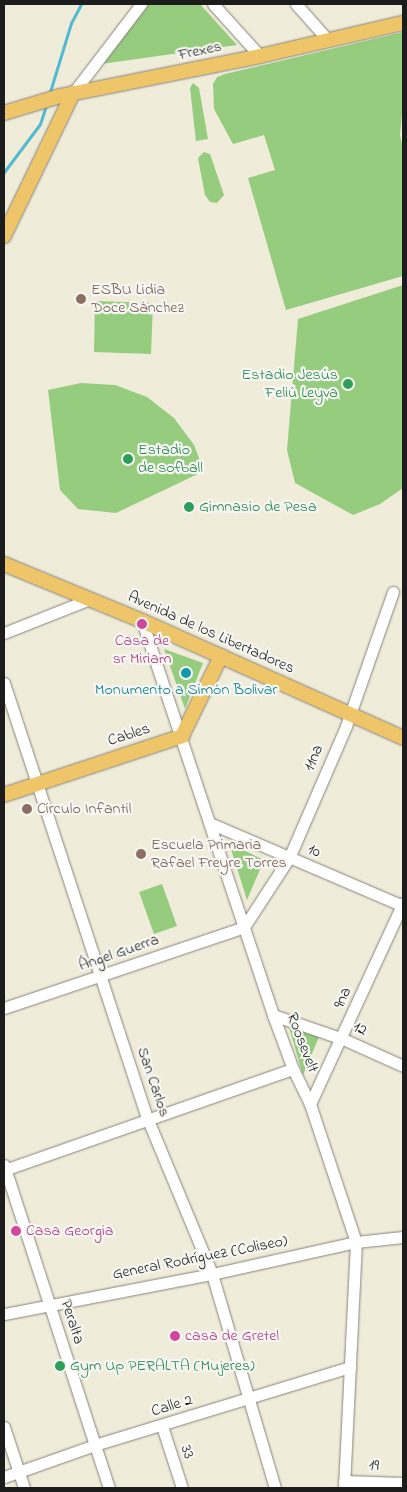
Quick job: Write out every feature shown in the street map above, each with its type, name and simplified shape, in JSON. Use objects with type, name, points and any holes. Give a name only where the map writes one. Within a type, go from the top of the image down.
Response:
[{"type":"main road","name":"Frexes","points":[[4,113],[66,95],[260,56],[403,23]]},
{"type":"main road","points":[[4,236],[66,95]]},
{"type":"main road","name":"Avenida de los Libertadores","points":[[4,564],[142,621],[403,738]]},
{"type":"main road","points":[[182,736],[221,656]]},
{"type":"main road","name":"Cables","points":[[4,795],[182,736]]},
{"type":"street","points":[[66,95],[141,4]]},
{"type":"street","points":[[213,4],[260,56]]},
{"type":"street","points":[[296,4],[328,40]]},
{"type":"street","name":"11na","points":[[244,927],[289,858],[350,715],[393,592]]},
{"type":"street","points":[[4,633],[90,599]]},
{"type":"street","name":"Roosevelt","points":[[142,621],[212,824],[274,1015],[293,1068],[310,1104],[356,1242],[344,1484]]},
{"type":"street","name":"San Carlos","points":[[4,683],[39,783],[148,1120],[212,1274],[251,1398],[275,1488]]},
{"type":"street","name":"10","points":[[212,824],[403,905]]},
{"type":"street","name":"9na","points":[[310,1104],[343,1039],[403,905]]},
{"type":"street","name":"Ángel Guerra","points":[[4,1008],[244,927]]},
{"type":"street","name":"12","points":[[274,1015],[343,1039],[403,1066]]},
{"type":"street","points":[[4,1168],[148,1120],[293,1068]]},
{"type":"street","name":"Peralta","points":[[4,1168],[109,1488]]},
{"type":"street","name":"General Rodríguez (Coliseo)","points":[[4,1314],[212,1274],[356,1242],[403,1237]]},
{"type":"street","name":"Calle 2","points":[[4,1477],[95,1445],[350,1367]]},
{"type":"street","name":"33","points":[[162,1426],[182,1488]]},
{"type":"street","points":[[4,1427],[24,1488]]},
{"type":"street","name":"19","points":[[344,1484],[403,1483]]},
{"type":"green space","points":[[147,4],[200,4],[237,45],[101,64]]},
{"type":"green space","points":[[403,32],[403,104],[400,135],[403,148],[403,276],[286,310],[248,178],[275,170],[264,135],[233,144],[214,109],[213,84],[217,77],[225,74]]},
{"type":"green space","points":[[193,83],[199,88],[208,139],[196,141],[190,88]]},
{"type":"green space","points":[[204,152],[210,154],[224,195],[217,203],[210,202],[205,195],[198,158]]},
{"type":"green space","name":"Estadio Jesús Feliú Leyva","points":[[403,285],[403,488],[380,504],[353,515],[295,483],[287,450],[298,319]]},
{"type":"green space","points":[[95,301],[153,303],[151,354],[94,352]]},
{"type":"green space","name":"Estadio de sofball","points":[[81,383],[115,385],[147,397],[174,418],[194,445],[204,471],[116,513],[78,509],[60,490],[48,390]]},
{"type":"green space","points":[[164,649],[203,663],[185,709]]},
{"type":"green space","points":[[229,843],[264,860],[247,900]]},
{"type":"green space","points":[[162,884],[177,926],[154,934],[139,892]]},
{"type":"green space","points":[[288,1024],[319,1037],[303,1075]]},
{"type":"waterway","points":[[49,95],[71,23],[81,4]]},
{"type":"waterway","points":[[4,172],[40,124],[46,106]]},
{"type":"place","name":"ESBU Lidia Doce Sánchez","points":[[81,299]]},
{"type":"place","name":"Estadio Jesús Feliú Leyva","points":[[348,384]]},
{"type":"place","name":"Estadio de sofball","points":[[128,459]]},
{"type":"place","name":"Gimnasio de Pesa","points":[[189,507]]},
{"type":"place","name":"Casa de sr Miriam","points":[[142,624]]},
{"type":"place","name":"Monumento a Simón Bolivar","points":[[186,673]]},
{"type":"place","name":"Círculo Infantil","points":[[27,809]]},
{"type":"place","name":"Escuela Primaria Rafael Freyre Torres","points":[[141,854]]},
{"type":"place","name":"Casa Georgia","points":[[16,1231]]},
{"type":"place","name":"casa de Gretel","points":[[175,1336]]},
{"type":"place","name":"Gym Up PERALTA (Mujeres)","points":[[60,1366]]}]
